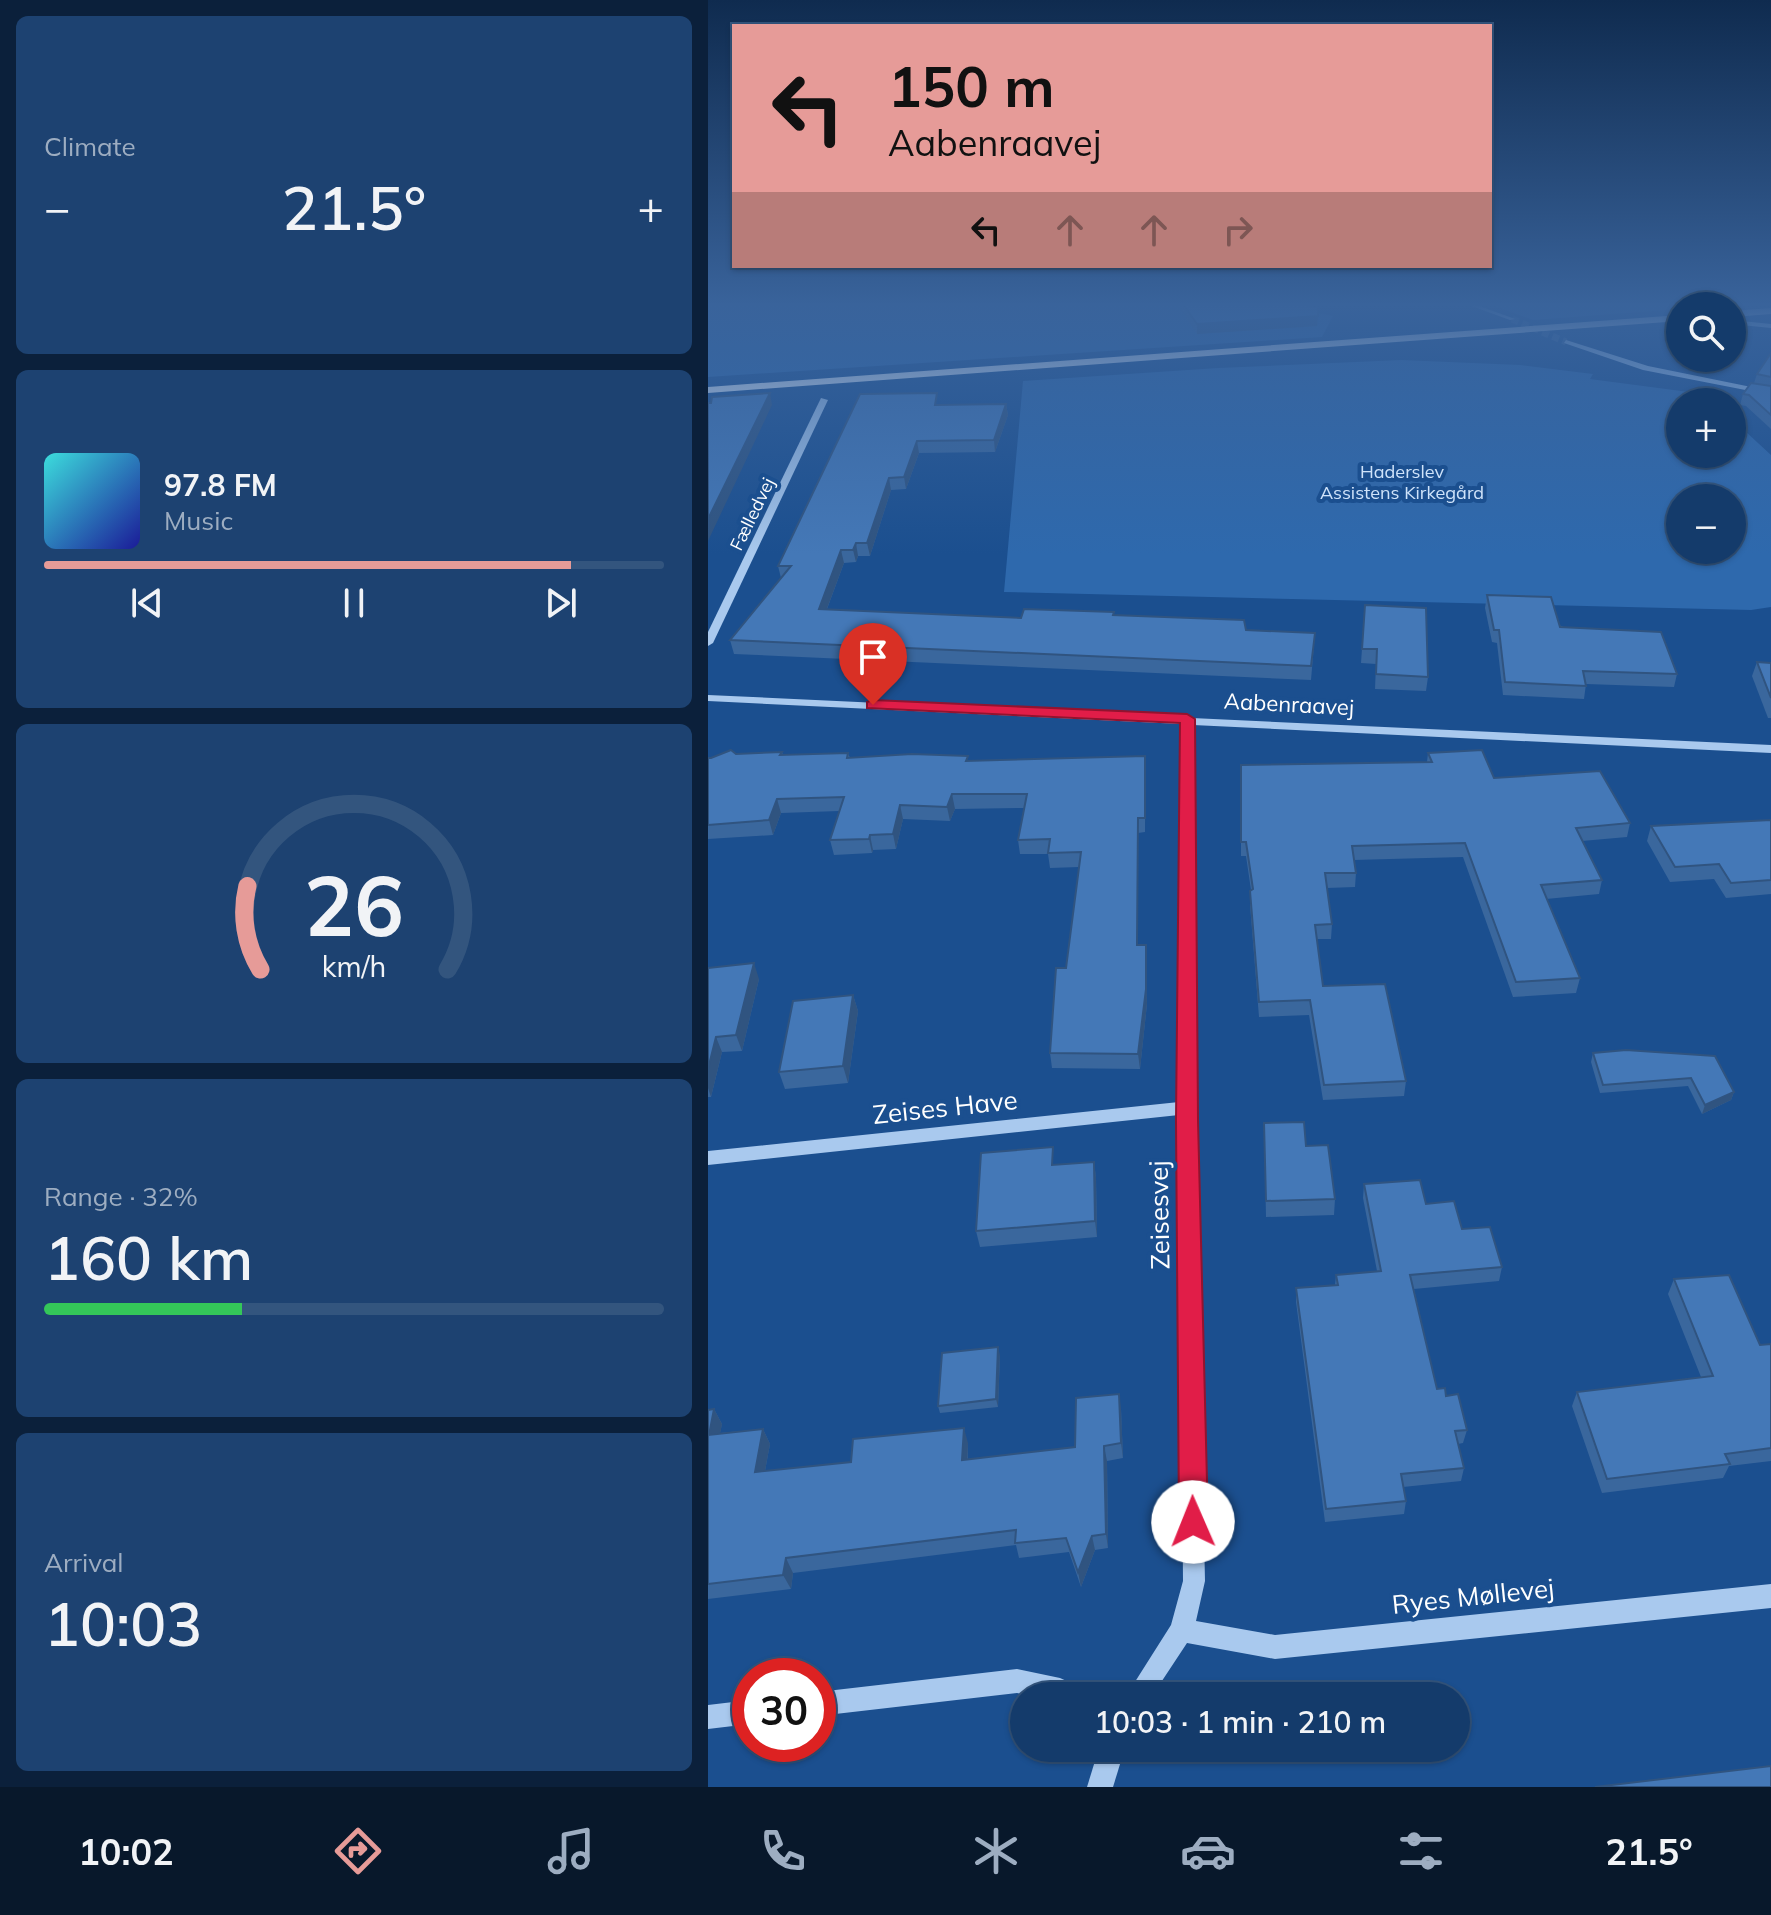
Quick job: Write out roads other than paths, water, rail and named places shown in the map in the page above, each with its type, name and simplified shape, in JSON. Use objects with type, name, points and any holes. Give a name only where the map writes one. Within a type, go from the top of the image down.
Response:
[{"type":"main road","points":[[708,390],[743,387]]},
{"type":"street","points":[[1743,387],[1771,393]]},
{"type":"street","name":"Fælledvej","points":[[708,643],[824,400]]},
{"type":"street","name":"Aabenraavej","points":[[708,698],[1771,749]]},
{"type":"street","name":"Zeisesvej","points":[[1147,1682],[1182,1630],[1194,1581],[1187,1108],[1187,719]]},
{"type":"street","name":"Zeises Have","points":[[708,1158],[1187,1108]]},
{"type":"street","name":"Ryes Møllevej","points":[[1182,1630],[1275,1647],[1771,1596]]},
{"type":"street","points":[[836,1702],[1022,1682]]},
{"type":"street","points":[[708,1717],[732,1714]]},
{"type":"street","points":[[1100,1787],[1108,1762]]},
{"type":"park label","name":"Haderslev Assistens Kirkegård","points":[[1402,481]]}]
